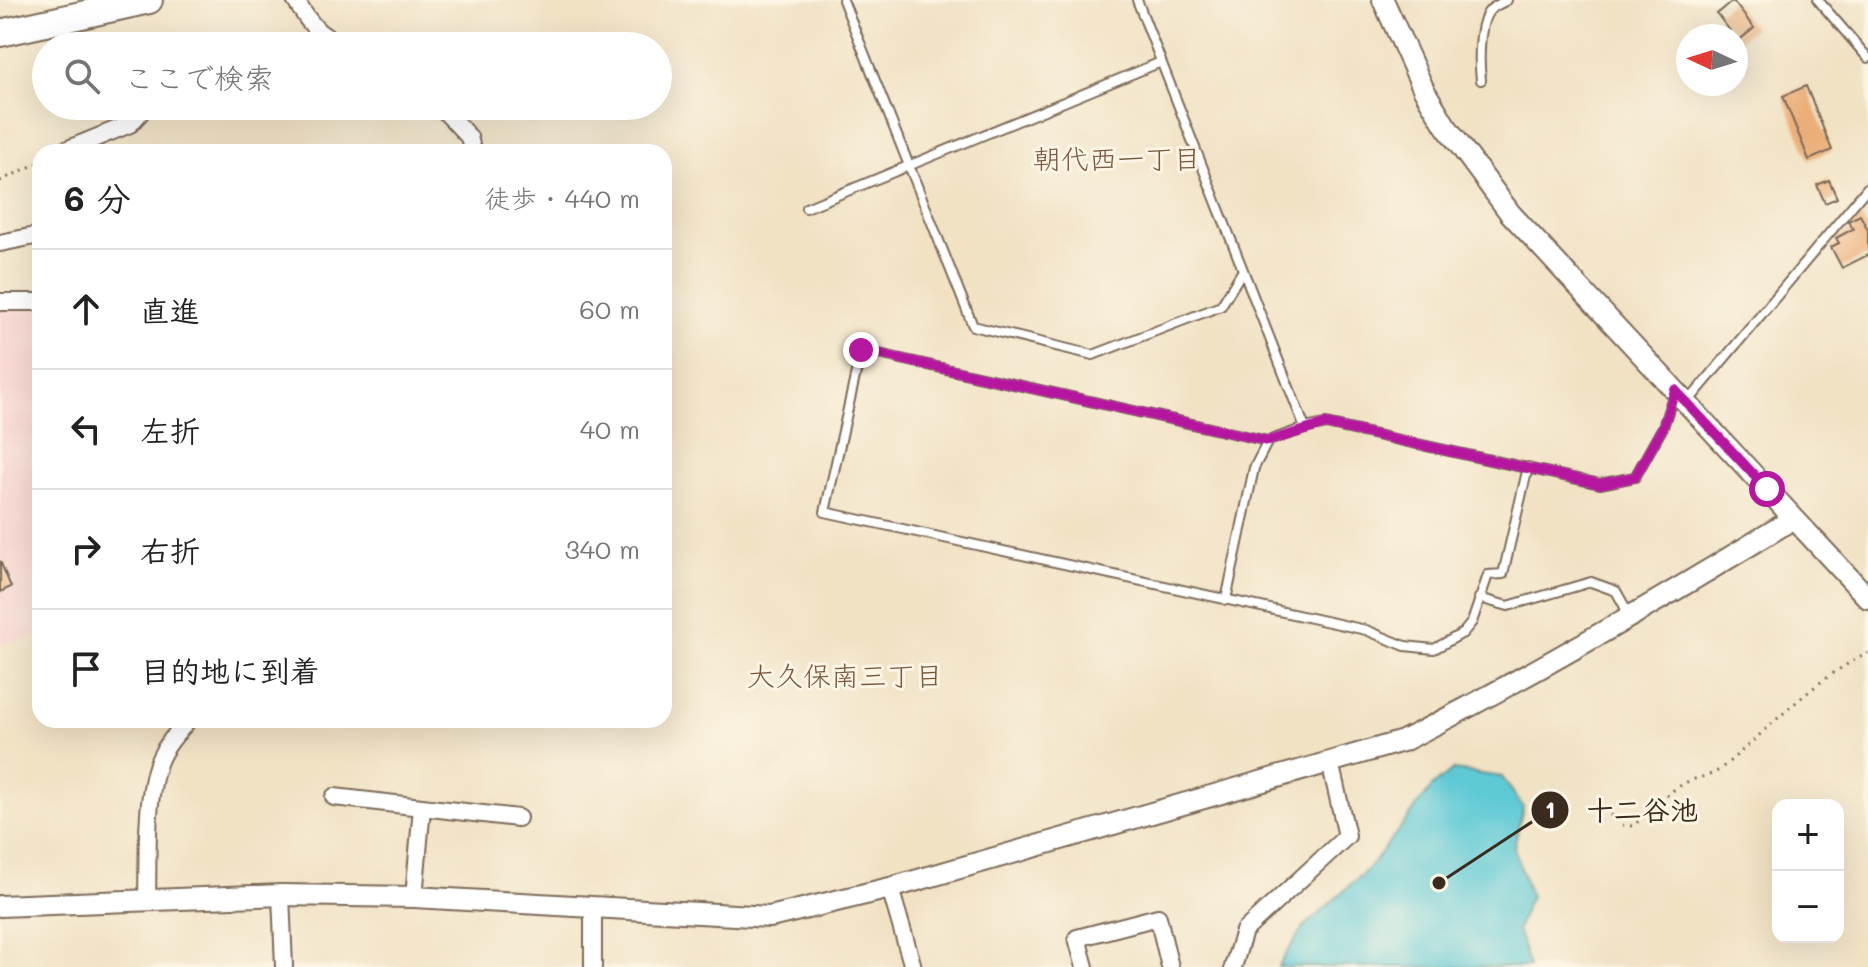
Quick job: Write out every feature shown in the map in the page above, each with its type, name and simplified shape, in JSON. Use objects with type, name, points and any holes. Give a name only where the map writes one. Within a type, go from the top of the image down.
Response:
[{"type":"main road","points":[[0,33],[149,0]]},
{"type":"street","points":[[295,0],[318,32]]},
{"type":"street","points":[[1383,0],[1424,90],[1483,178],[1552,260],[1868,598]]},
{"type":"street","points":[[81,144],[134,120]]},
{"type":"street","points":[[453,120],[469,137],[471,144]]},
{"type":"street","points":[[0,243],[32,237]]},
{"type":"street","points":[[0,302],[32,302]]},
{"type":"street","points":[[0,906],[281,895],[414,897],[770,917],[890,888],[1403,741],[1480,702],[1631,616],[1783,525],[1791,517]]},
{"type":"street","points":[[147,900],[148,842],[158,764],[182,728]]},
{"type":"street","points":[[1233,967],[1244,931],[1347,836],[1330,762]]},
{"type":"street","points":[[334,797],[518,818]]},
{"type":"street","points":[[414,897],[422,807]]},
{"type":"street","points":[[890,888],[913,967]]},
{"type":"street","points":[[281,895],[284,967]]},
{"type":"street","points":[[593,909],[593,967]]},
{"type":"street","points":[[1085,967],[1077,938],[1158,917],[1170,967]]},
{"type":"lane","points":[[843,0],[973,326],[1093,355],[1221,306],[1243,270]]},
{"type":"lane","points":[[1137,0],[1305,428]]},
{"type":"lane","points":[[1481,80],[1479,67],[1484,20],[1491,9],[1507,0]]},
{"type":"lane","points":[[1818,0],[1868,58]]},
{"type":"lane","points":[[806,208],[1161,62]]},
{"type":"lane","points":[[1528,467],[1503,574],[1488,575],[1472,622],[1463,633],[1434,649],[1405,646],[1366,630],[825,512],[861,350],[1268,441],[1326,424],[1528,467],[1600,484],[1635,477],[1681,396],[1868,187]]},
{"type":"lane","points":[[1226,600],[1254,468],[1268,441]]},
{"type":"lane","points":[[1479,598],[1508,606],[1591,582],[1616,591],[1631,616]]},
{"type":"path","points":[[0,181],[32,166]]},
{"type":"path","points":[[1598,804],[1622,825],[1633,826],[1686,782],[1714,773],[1743,751],[1802,695],[1868,653]]},
{"type":"shaded area","points":[[0,308],[32,308],[32,637],[0,645]]},
{"type":"water","points":[[1453,770],[1502,777],[1523,807],[1514,847],[1530,897],[1517,930],[1529,967],[1278,967],[1303,928],[1369,868],[1432,787]]},
{"type":"building","points":[[1733,1],[1754,28],[1748,33],[1748,24],[1725,24],[1717,14]]},
{"type":"building","points":[[1806,86],[1832,150],[1809,160],[1783,96]]},
{"type":"building","points":[[1829,180],[1837,198],[1825,203],[1817,185]]},
{"type":"building","points":[[1860,215],[1868,230],[1868,255],[1842,268],[1831,247],[1839,243],[1836,238],[1853,229],[1848,221]]},
{"type":"building","points":[[0,561],[11,587],[0,592]]},
{"type":"place","name":"十二谷池","points":[[1439,883]]},
{"type":"district","name":"朝代西一丁目","points":[[1117,159]]},
{"type":"district","name":"大久保南三丁目","points":[[845,676]]},
{"type":"route","points":[[861,350],[1268,441],[1326,424],[1475,454],[1600,484],[1635,477],[1663,427],[1675,390],[1767,489]]}]
